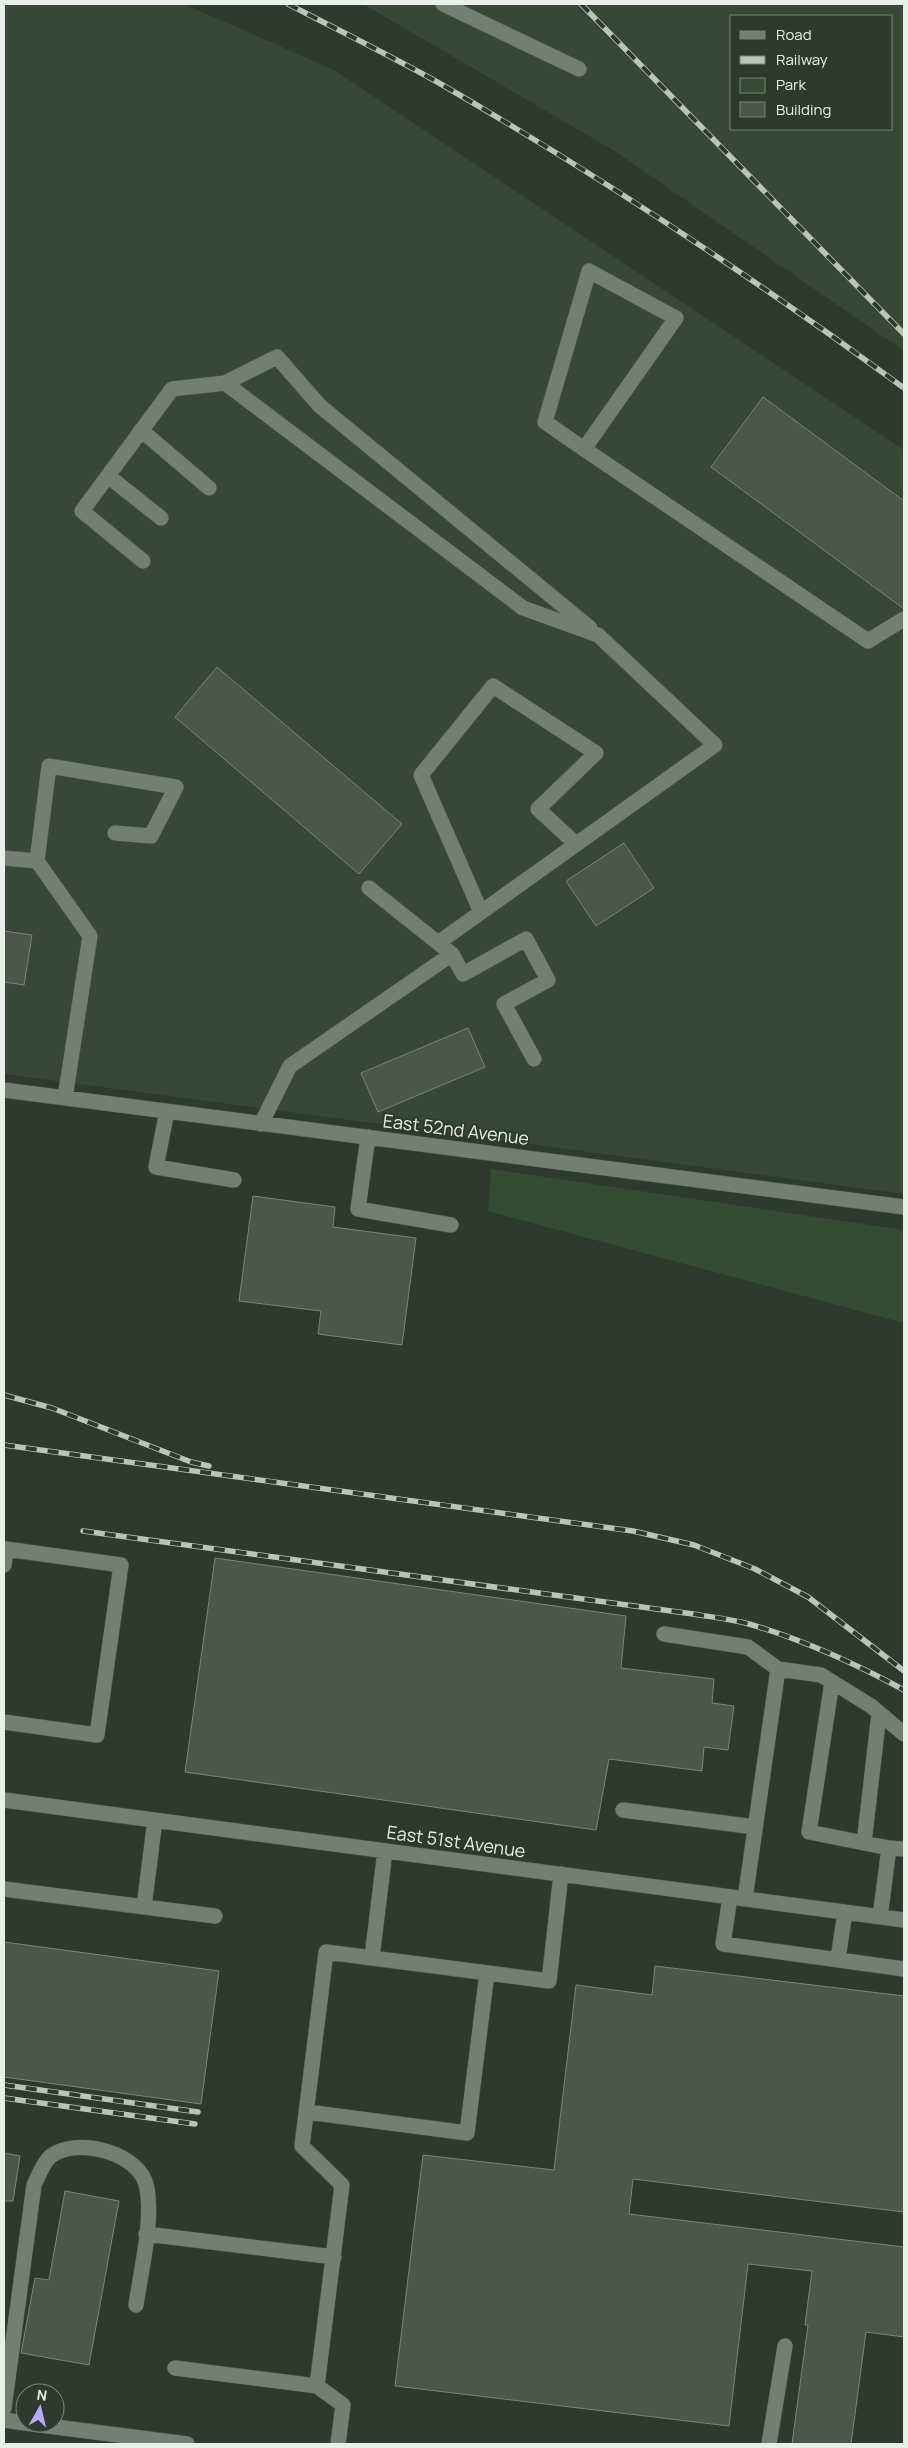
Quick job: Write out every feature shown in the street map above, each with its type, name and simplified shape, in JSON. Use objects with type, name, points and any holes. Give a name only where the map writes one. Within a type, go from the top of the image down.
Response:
[{"type":"street","points":[[443,4],[579,69]]},
{"type":"street","points":[[584,449],[676,318],[589,271],[545,422],[584,449],[868,641],[904,619]]},
{"type":"street","points":[[143,561],[82,511],[172,389],[225,383],[277,357],[320,406],[598,635],[715,745],[438,943]]},
{"type":"street","points":[[225,383],[523,608],[598,635]]},
{"type":"street","points":[[141,430],[209,488]]},
{"type":"street","points":[[108,476],[161,518]]},
{"type":"street","points":[[481,912],[420,775],[493,686],[596,753],[538,809],[576,844]]},
{"type":"street","points":[[65,1098],[90,936],[37,862],[49,766],[176,788],[151,836],[115,833]]},
{"type":"street","points":[[4,858],[37,862]]},
{"type":"street","points":[[368,888],[452,954],[463,974],[526,939],[548,980],[504,1004],[534,1059]]},
{"type":"street","points":[[261,1124],[290,1066],[452,954]]},
{"type":"street","name":"East 52nd Avenue","points":[[4,1090],[904,1207]]},
{"type":"street","points":[[167,1112],[156,1167],[234,1180]]},
{"type":"street","points":[[368,1137],[358,1209],[450,1225]]},
{"type":"street","points":[[4,1565],[6,1549],[121,1565],[97,1735],[4,1722]]},
{"type":"street","points":[[664,1634],[748,1647],[778,1670],[821,1676],[871,1706],[878,1714],[904,1734]]},
{"type":"street","points":[[778,1670],[755,1827],[723,1944],[904,1969]]},
{"type":"street","points":[[832,1682],[808,1832],[888,1848],[904,1849]]},
{"type":"street","points":[[864,1843],[878,1714]]},
{"type":"street","name":"East 51st Avenue","points":[[4,1800],[904,1920]]},
{"type":"street","points":[[623,1810],[755,1827]]},
{"type":"street","points":[[144,1907],[155,1820]]},
{"type":"street","points":[[880,1917],[888,1848]]},
{"type":"street","points":[[372,1957],[385,1851]]},
{"type":"street","points":[[317,2386],[342,2185],[302,2146],[326,1952],[549,1981],[561,1874]]},
{"type":"street","points":[[4,1889],[215,1916]]},
{"type":"street","points":[[838,1959],[846,1912]]},
{"type":"street","points":[[306,2112],[467,2133],[487,1972]]},
{"type":"street","points":[[4,2408],[34,2185],[50,2156],[76,2146],[108,2150],[133,2165],[147,2186],[146,2234],[136,2306]]},
{"type":"street","points":[[146,2234],[334,2257]]},
{"type":"street","points":[[769,2444],[784,2346]]},
{"type":"street","points":[[175,2368],[317,2386],[343,2406],[338,2444]]},
{"type":"street","points":[[65,2428],[187,2444]]},
{"type":"shaded area","points":[[4,4],[184,4],[334,70],[904,450],[904,1194],[4,1074]]},
{"type":"shaded area","points":[[363,4],[904,4],[904,351],[613,150]]},
{"type":"green space","points":[[491,1169],[904,1230],[904,1323],[488,1211]]},
{"type":"building","points":[[763,397],[904,501],[904,609],[711,467]]},
{"type":"building","points":[[217,667],[402,824],[359,874],[175,717]]},
{"type":"building","points":[[624,843],[654,888],[596,926],[566,881]]},
{"type":"building","points":[[4,931],[32,935],[24,985],[4,982]]},
{"type":"building","points":[[468,1028],[485,1067],[378,1112],[361,1073]]},
{"type":"building","points":[[253,1196],[335,1207],[333,1227],[416,1238],[402,1345],[318,1334],[321,1311],[239,1301]]},
{"type":"building","points":[[215,1558],[626,1616],[621,1668],[714,1679],[712,1703],[734,1706],[728,1750],[704,1747],[702,1771],[609,1759],[596,1830],[185,1772]]},
{"type":"building","points":[[4,1942],[219,1971],[201,2104],[4,2077]]},
{"type":"building","points":[[655,1966],[904,1996],[904,2212],[633,2179],[629,2214],[904,2247],[904,2337],[866,2332],[851,2444],[792,2444],[808,2325],[805,2325],[812,2271],[748,2264],[729,2426],[395,2386],[423,2155],[554,2170],[576,1985],[652,1995]]},
{"type":"building","points":[[4,2153],[20,2156],[13,2201],[4,2201]]},
{"type":"building","points":[[65,2191],[119,2201],[89,2365],[21,2353],[35,2278],[49,2280]]},
{"type":"railway","points":[[288,4],[439,83],[558,154],[676,229],[791,307],[904,388]]},
{"type":"railway","points":[[581,4],[904,334]]},
{"type":"railway","points":[[4,1395],[52,1408],[191,1462],[209,1466]]},
{"type":"railway","points":[[4,1445],[633,1531],[694,1545],[755,1569],[808,1597],[904,1671]]},
{"type":"railway","points":[[83,1531],[735,1621],[769,1630],[809,1645],[847,1661],[904,1690]]},
{"type":"railway","points":[[4,2085],[198,2112]]},
{"type":"railway","points":[[4,2098],[195,2124]]}]
